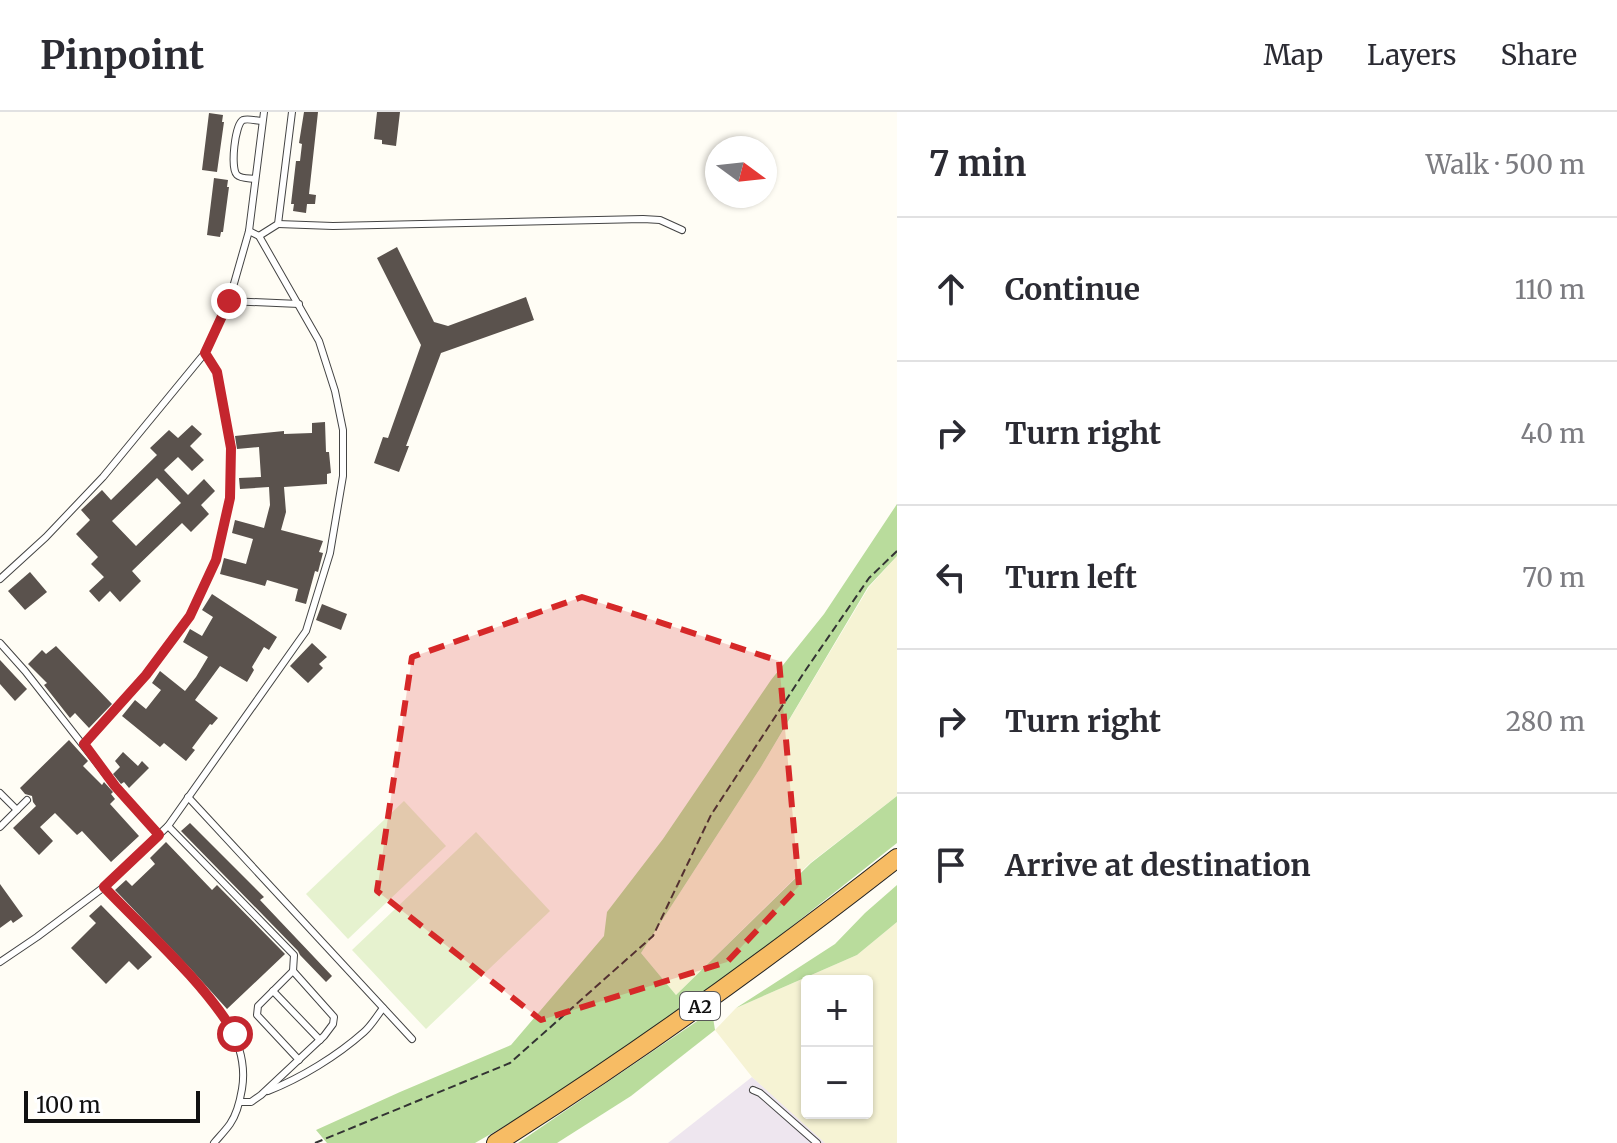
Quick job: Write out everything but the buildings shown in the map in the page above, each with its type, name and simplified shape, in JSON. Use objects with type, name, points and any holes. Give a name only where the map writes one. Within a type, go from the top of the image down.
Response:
[{"type":"highway","name":"A2","points":[[496,1143],[733,984],[897,858]]},
{"type":"lane","points":[[0,579],[46,537],[103,477],[205,353],[229,301],[249,231],[264,112]]},
{"type":"lane","points":[[278,224],[292,112]]},
{"type":"lane","points":[[255,179],[241,177],[234,171],[237,129],[245,119],[262,121]]},
{"type":"lane","points":[[259,236],[278,224],[333,226],[643,219],[660,220],[682,230]]},
{"type":"lane","points":[[0,962],[104,887],[168,826],[306,631],[330,553],[343,476],[343,430],[335,391],[319,341],[259,236],[249,231]]},
{"type":"lane","points":[[229,301],[299,304]]},
{"type":"lane","points":[[84,744],[146,675],[190,616],[216,560],[230,498],[231,448],[217,372],[205,353]]},
{"type":"lane","points":[[0,643],[115,786],[159,835]]},
{"type":"lane","points":[[0,793],[17,810]]},
{"type":"lane","points":[[188,797],[412,1039]]},
{"type":"lane","points":[[0,827],[27,800]]},
{"type":"lane","points":[[168,826],[294,955],[293,971],[258,1006],[257,1015],[299,1060]]},
{"type":"lane","points":[[104,887],[191,977],[225,1017],[235,1034],[243,1062],[240,1102],[230,1124],[214,1143]]},
{"type":"lane","points":[[240,1102],[251,1102],[264,1092],[333,1024],[334,1017],[330,1011],[293,971]]},
{"type":"lane","points":[[273,991],[320,1040]]},
{"type":"lane","points":[[264,1092],[320,1065],[365,1031],[383,1008]]},
{"type":"lane","points":[[753,1090],[817,1143]]},
{"type":"path","points":[[315,1143],[510,1063],[653,936],[711,815],[869,578],[897,551]]},
{"type":"highlighted area","points":[[582,597],[779,661],[799,886],[727,962],[541,1020],[377,891],[412,657]]},
{"type":"shaded area","points":[[897,556],[897,796],[810,863],[676,995],[641,953],[761,767],[869,587]]},
{"type":"shaded area","points":[[897,922],[897,1143],[825,1143],[752,1077],[715,1030],[736,1008],[801,980],[801,1119],[873,1119],[873,975],[811,975],[857,955]]},
{"type":"shaded area","points":[[752,1077],[828,1143],[668,1143]]},
{"type":"green space","points":[[897,504],[897,556],[868,587],[761,767],[641,953],[676,995],[811,863],[897,796],[897,843],[692,1005],[568,1090],[475,1143],[327,1143],[316,1130],[511,1045],[604,936],[607,912],[663,839],[771,680],[824,614]]},
{"type":"green space","points":[[404,801],[446,846],[348,939],[306,894]]},
{"type":"green space","points":[[476,832],[550,911],[426,1029],[352,950]]},
{"type":"green space","points":[[897,885],[897,922],[857,955],[811,975],[801,975],[801,980],[736,1008],[835,944]]},
{"type":"green space","points":[[712,1011],[715,1030],[631,1096],[557,1143],[518,1143]]},
{"type":"route","points":[[229,301],[205,353],[217,372],[231,448],[230,498],[216,560],[190,616],[146,675],[84,744],[115,786],[159,835],[104,887],[191,977],[225,1017],[235,1034]]}]
